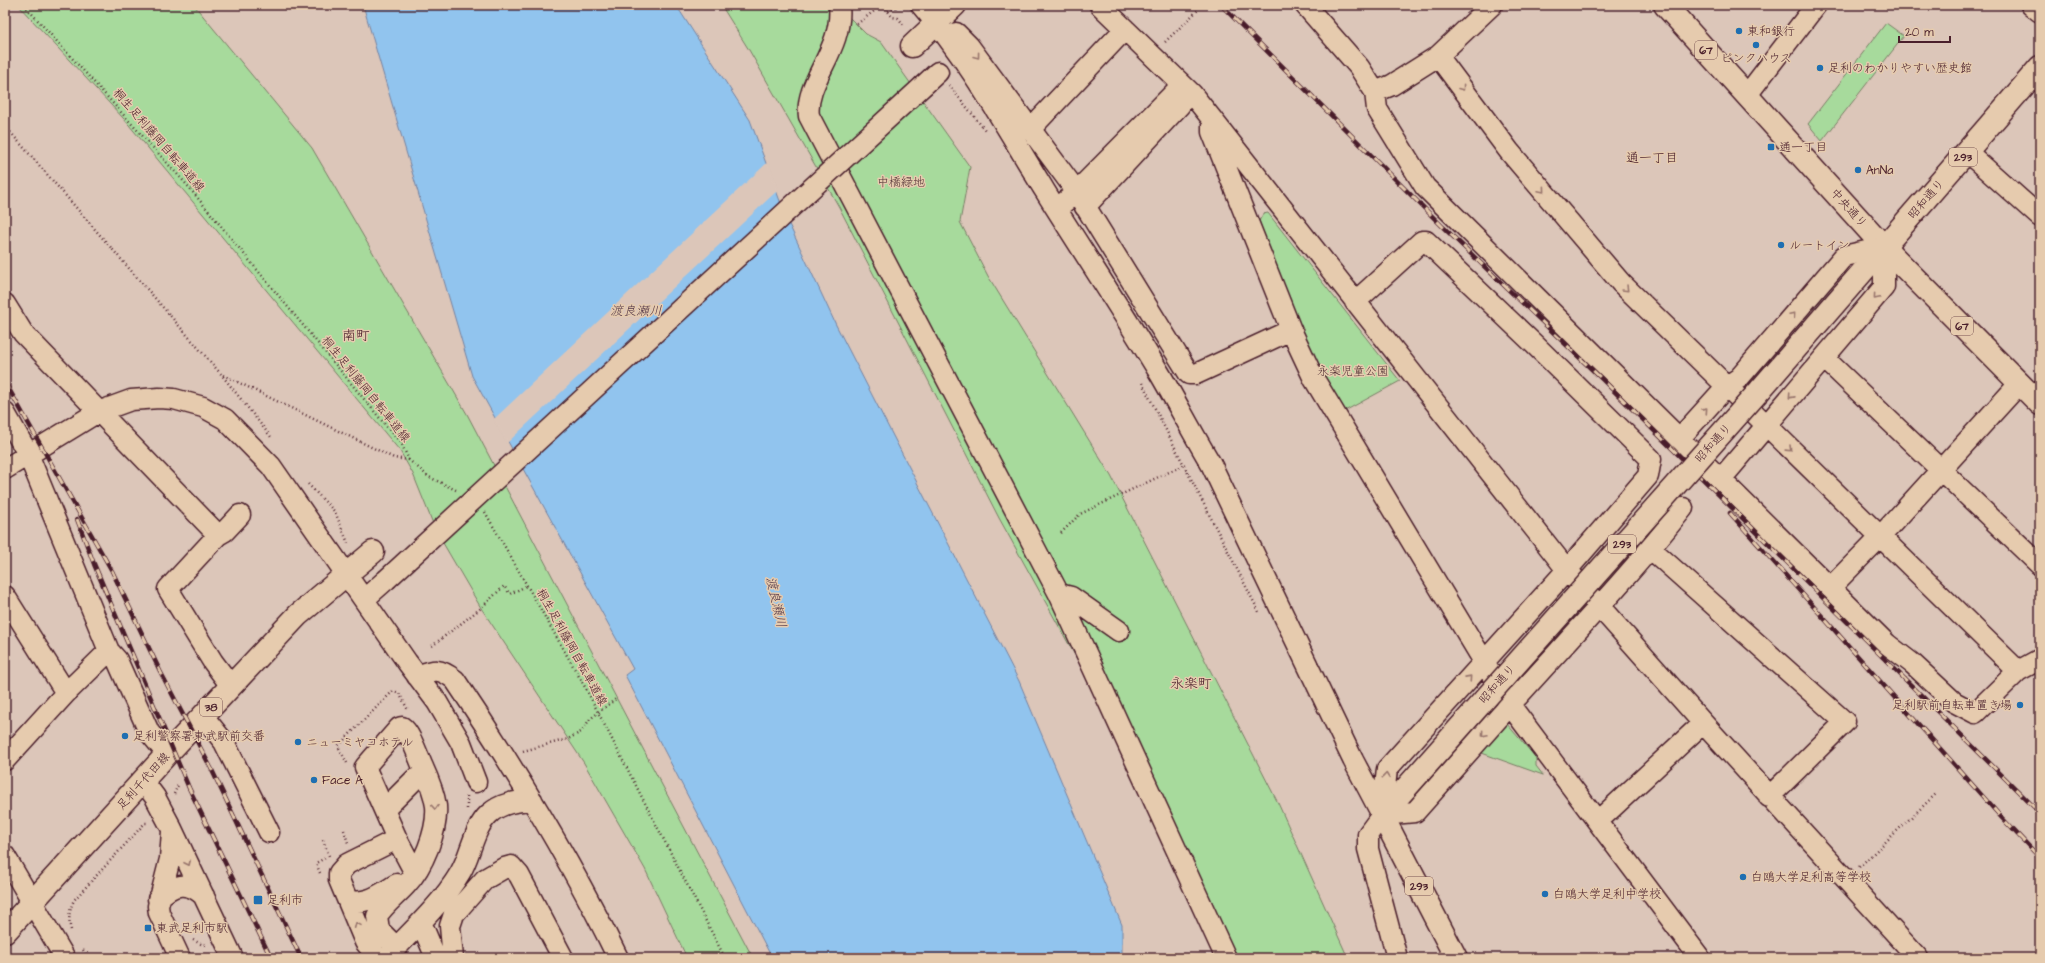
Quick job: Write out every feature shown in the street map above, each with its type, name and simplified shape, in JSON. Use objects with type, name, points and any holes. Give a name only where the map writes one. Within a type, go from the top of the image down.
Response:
[{"type":"main road","points":[[912,46],[956,5]]},
{"type":"main road","name":"中央通り","points":[[1665,5],[1884,247],[2040,404]]},
{"type":"main road","name":"昭和通り","points":[[1382,815],[1760,390],[2040,67]]},
{"type":"main road","name":"足利千代田線","points":[[5,932],[166,754],[298,615],[373,552]]},
{"type":"main road","name":"293","points":[[1382,815],[1456,958]]},
{"type":"street","points":[[839,5],[839,28],[832,50],[810,97],[808,106],[809,116],[1059,594],[1226,958]]},
{"type":"street","points":[[921,5],[937,23],[1016,140],[1159,373],[1210,464],[1353,760],[1382,815]]},
{"type":"street","points":[[1100,5],[1182,84],[1212,119],[1566,570],[1703,724],[1918,958]]},
{"type":"street","points":[[1305,5],[1359,67],[1376,92],[1377,110],[1425,186],[1887,644],[1912,664],[1954,702],[1975,713],[2018,671],[2040,659]]},
{"type":"street","points":[[1747,95],[1816,5]]},
{"type":"street","points":[[2031,5],[2040,12]]},
{"type":"street","points":[[1376,92],[1392,85],[1438,56],[1489,6]]},
{"type":"street","points":[[937,23],[960,35],[1030,126],[1069,181],[1077,171],[1182,84]]},
{"type":"street","points":[[1030,126],[1036,123],[1125,29]]},
{"type":"street","points":[[1438,56],[1509,151],[1621,284],[2018,671]]},
{"type":"street","points":[[369,595],[931,79]]},
{"type":"street","points":[[1057,208],[1071,197],[1182,84]]},
{"type":"street","points":[[1182,84],[1084,204],[1189,374],[1196,374],[1291,330]]},
{"type":"street","points":[[1212,119],[1212,132],[1291,330],[1314,378],[1483,663],[1510,705],[1700,958]]},
{"type":"street","points":[[1967,152],[2040,217]]},
{"type":"street","points":[[1242,206],[1250,198],[1268,190]]},
{"type":"street","points":[[1355,302],[1422,241],[1426,241],[1652,459],[1648,476],[1483,663],[1386,769],[1382,815],[1368,834],[1368,849],[1397,958]]},
{"type":"street","points":[[1679,439],[1726,387],[1739,378],[1844,256],[1884,247],[1884,287],[1824,358],[1764,425],[1758,436],[1721,479]]},
{"type":"street","points":[[5,304],[23,333],[218,535]]},
{"type":"street","points":[[1824,358],[2040,565]]},
{"type":"street","points":[[1830,588],[1880,538],[2020,383]]},
{"type":"street","points":[[5,469],[98,412],[131,400],[159,398],[188,402],[203,407],[225,419],[270,466],[450,723],[467,755],[476,782]]},
{"type":"street","points":[[5,413],[28,454],[109,650],[117,660],[149,732],[166,754]]},
{"type":"street","points":[[1382,815],[1416,812],[1651,549],[1683,508]]},
{"type":"street","points":[[231,686],[213,662],[168,589],[218,535],[225,531],[240,515]]},
{"type":"street","points":[[1651,549],[1845,722],[1770,797]]},
{"type":"street","points":[[1059,594],[1071,597],[1119,631]]},
{"type":"street","points":[[5,596],[66,694]]},
{"type":"street","points":[[5,760],[109,650]]},
{"type":"street","points":[[417,676],[434,670],[441,671],[455,680],[532,800],[562,852],[618,958]]},
{"type":"street","points":[[203,716],[224,742],[269,832]]},
{"type":"street","points":[[1598,821],[1703,724]]},
{"type":"street","points":[[411,879],[385,809],[365,767],[399,728],[405,729],[408,735],[426,775],[436,806],[434,824],[424,860],[411,879],[382,908],[377,916],[380,930],[391,953],[447,892],[460,873],[470,853],[481,822],[490,813],[502,806],[515,801],[532,800]]},
{"type":"street","points":[[385,809],[415,779],[426,775]]},
{"type":"street","points":[[143,781],[155,797],[172,829],[233,958]]},
{"type":"street","points":[[172,829],[170,859],[158,899],[159,913],[180,958]]},
{"type":"street","points":[[378,958],[365,942],[339,880],[339,873],[343,867],[397,839]]},
{"type":"street","points":[[5,856],[65,958]]},
{"type":"street","points":[[453,958],[450,926],[454,914],[485,879],[504,868],[511,866],[519,876],[563,958]]},
{"type":"street","points":[[348,900],[357,903],[365,902],[398,883],[411,879]]},
{"type":"street","points":[[158,899],[174,887],[183,886],[190,886],[204,896]]},
{"type":"street","points":[[421,922],[436,958]]},
{"type":"path","name":"桐生足利藤岡自転車道線","points":[[24,5],[187,185],[402,445],[409,460],[429,477],[462,493]]},
{"type":"path","points":[[857,24],[883,5],[892,17],[903,23]]},
{"type":"path","points":[[888,11],[900,5]]},
{"type":"path","points":[[1164,43],[1198,10]]},
{"type":"path","points":[[5,126],[221,374],[274,441]]},
{"type":"path","points":[[221,374],[394,458],[409,460]]},
{"type":"path","points":[[1142,382],[1264,620]]},
{"type":"path","points":[[1061,533],[1080,514],[1184,465]]},
{"type":"path","points":[[307,483],[335,512],[350,546]]},
{"type":"path","name":"桐生足利藤岡自転車道線","points":[[484,509],[598,712],[725,958]]},
{"type":"path","points":[[432,646],[482,608],[504,586],[510,594],[528,585]]},
{"type":"path","points":[[503,753],[518,752],[568,739],[581,732],[590,719],[617,698]]},
{"type":"path","points":[[1858,868],[1937,794]]},
{"type":"path","points":[[72,931],[69,921],[70,909],[74,900],[145,823],[150,824]]},
{"type":"path","points":[[344,830],[349,846]]},
{"type":"path","points":[[323,840],[329,856]]},
{"type":"path","points":[[191,939],[203,945],[208,944]]},
{"type":"path","points":[[80,944],[88,958]]},
{"type":"green space","points":[[18,5],[194,5],[312,148],[467,414],[753,958],[687,958],[645,869],[584,763],[481,608],[436,531],[413,474],[400,451],[124,119]]},
{"type":"green space","name":"中橋緑地","points":[[721,5],[837,5],[866,34],[881,42],[970,167],[960,222],[988,276],[1111,476],[1278,803],[1348,958],[1218,958],[1093,688],[999,518],[839,207],[749,50]]},
{"type":"green space","points":[[1886,23],[1904,36],[1822,141],[1808,124]]},
{"type":"green space","name":"永楽児童公園","points":[[1268,213],[1400,381],[1341,413],[1315,366],[1259,221],[1263,214]]},
{"type":"green space","points":[[1507,724],[1536,758],[1536,766],[1543,775],[1479,752],[1499,730]]},
{"type":"water","name":"渡良瀬川","points":[[363,5],[676,5],[750,120],[787,220],[836,325],[1019,681],[1122,925],[1122,958],[772,958],[625,675],[633,669],[472,376]]},
{"type":"pier","points":[[768,162],[778,190],[507,443],[494,419]]},
{"type":"railway","points":[[1221,5],[1443,227],[1603,380],[2040,813]]},
{"type":"railway","points":[[5,382],[112,571],[160,671],[211,768],[301,958]]},
{"type":"railway","points":[[1730,513],[2002,818],[2040,858]]},
{"type":"railway","points":[[77,519],[94,564],[189,788],[271,958]]},
{"type":"place","name":"東和銀行","points":[[1739,31]]},
{"type":"place","name":"ピンクハウス","points":[[1756,45]]},
{"type":"place","name":"足利のわかりやすい歴史館","points":[[1820,68]]},
{"type":"place","name":"通一丁目","points":[[1771,147]]},
{"type":"place","name":"AnNa","points":[[1858,170]]},
{"type":"place","name":"ルートイン","points":[[1781,245]]},
{"type":"place","name":"足利駅前自転車置き場","points":[[2020,705]]},
{"type":"place","name":"足利警察署東武駅前交番","points":[[125,736]]},
{"type":"place","name":"ニューミヤコホテル","points":[[298,742]]},
{"type":"place","name":"Face A","points":[[314,780]]},
{"type":"place","name":"白鴎大学足利高等学校","points":[[1743,877]]},
{"type":"place","name":"白鴎大学足利中学校","points":[[1545,894]]},
{"type":"place","name":"足利市","points":[[258,900]]},
{"type":"place","name":"東武足利市駅","points":[[148,928]]},
{"type":"district","name":"通一丁目","points":[[1652,157]]},
{"type":"district","name":"南町","points":[[356,335]]},
{"type":"district","name":"永楽町","points":[[1191,683]]}]
